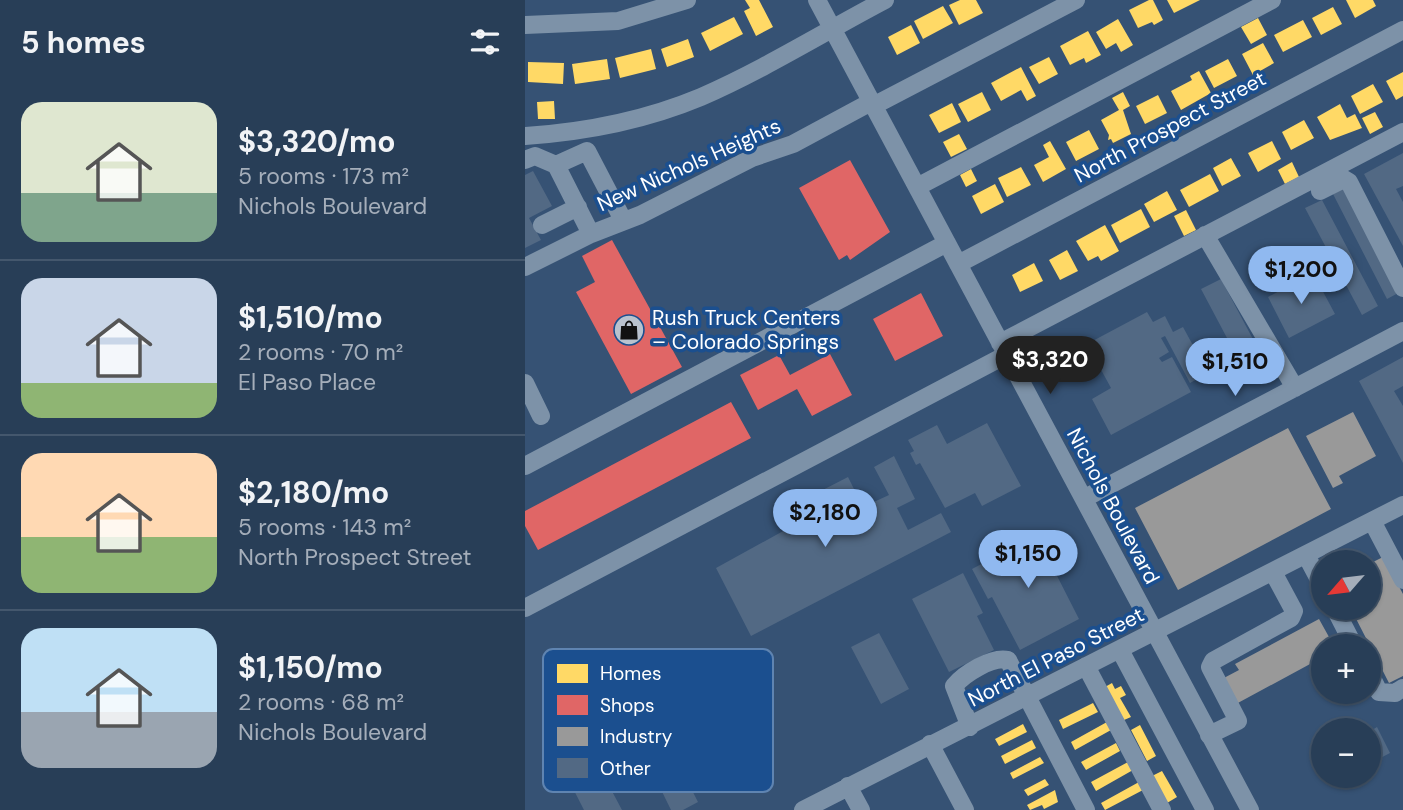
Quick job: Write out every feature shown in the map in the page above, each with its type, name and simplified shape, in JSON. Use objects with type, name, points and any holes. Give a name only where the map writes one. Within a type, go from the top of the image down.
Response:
[{"type":"street","points":[[525,25],[618,21],[687,0]]},
{"type":"street","name":"Nichols Boulevard","points":[[817,0],[1250,810]]},
{"type":"street","points":[[525,136],[635,120],[669,109],[747,75],[885,0]]},
{"type":"street","name":"New Nichols Heights","points":[[525,267],[591,234],[640,215],[752,158],[793,144],[1076,0]]},
{"type":"street","points":[[917,187],[1272,0]]},
{"type":"street","name":"North Prospect Street","points":[[958,264],[1403,30]]},
{"type":"street","points":[[525,608],[1003,349],[1205,235],[1403,132]]},
{"type":"street","points":[[556,165],[587,151],[623,220]]},
{"type":"street","points":[[525,160],[535,156],[556,165],[591,234]]},
{"type":"street","points":[[1320,191],[1344,179],[1349,183],[1403,288]]},
{"type":"street","points":[[542,225],[578,207]]},
{"type":"street","points":[[1205,235],[1295,388]]},
{"type":"street","points":[[525,466],[947,243]]},
{"type":"street","points":[[1085,498],[1403,331]]},
{"type":"street","points":[[525,383],[541,416]]},
{"type":"street","name":"North El Paso Street","points":[[803,810],[1403,505]]},
{"type":"street","points":[[1372,521],[1403,580]]},
{"type":"street","points":[[1306,555],[1311,564]]},
{"type":"street","points":[[1209,735],[1238,721],[1210,667],[1213,661],[1291,618],[1294,611],[1273,572]]},
{"type":"street","points":[[1120,650],[1205,810]]},
{"type":"street","points":[[970,727],[954,686],[961,678],[1000,658],[1008,660],[1086,810]]},
{"type":"street","points":[[1086,666],[1162,810]]},
{"type":"street","points":[[1381,692],[1395,693],[1403,688]]},
{"type":"street","points":[[930,744],[965,810]]},
{"type":"street","points":[[848,786],[861,810]]},
{"type":"building: Homes","points":[[745,0],[759,0],[773,27],[756,36],[744,11],[750,8]]},
{"type":"building: Homes","points":[[960,0],[976,0],[983,13],[959,25],[949,5]]},
{"type":"building: Homes","points":[[1153,0],[1163,20],[1138,28],[1129,10]]},
{"type":"building: Homes","points":[[1167,0],[1200,0],[1174,13]]},
{"type":"building: Homes","points":[[1346,0],[1373,0],[1376,6],[1355,18]]},
{"type":"building: Homes","points":[[943,6],[953,23],[923,39],[914,21]]},
{"type":"building: Homes","points":[[1333,7],[1342,24],[1321,35],[1312,18]]},
{"type":"building: Homes","points":[[734,17],[743,34],[710,51],[701,33]]},
{"type":"building: Homes","points":[[1258,18],[1267,35],[1251,44],[1241,27]]},
{"type":"building: Homes","points":[[1118,19],[1133,45],[1121,52],[1116,43],[1106,49],[1096,32]]},
{"type":"building: Homes","points":[[1303,20],[1312,37],[1283,52],[1274,35]]},
{"type":"building: Homes","points":[[911,25],[920,43],[897,55],[888,37]]},
{"type":"building: Homes","points":[[1088,31],[1101,55],[1086,63],[1084,58],[1070,65],[1060,46]]},
{"type":"building: Homes","points":[[688,39],[694,57],[667,67],[661,49]]},
{"type":"building: Homes","points":[[1263,43],[1274,63],[1253,75],[1242,54]]},
{"type":"building: Homes","points":[[651,49],[656,69],[620,78],[615,58]]},
{"type":"building: Homes","points":[[1049,57],[1058,74],[1039,84],[1029,67]]},
{"type":"building: Homes","points":[[607,59],[610,79],[575,84],[572,64]]},
{"type":"building: Homes","points":[[1228,59],[1237,76],[1214,88],[1205,71]]},
{"type":"building: Homes","points":[[528,62],[564,63],[563,84],[528,82]]},
{"type":"building: Homes","points":[[1021,67],[1036,96],[1027,101],[1021,90],[1001,101],[991,83]]},
{"type":"building: Homes","points":[[1199,71],[1211,93],[1181,110],[1171,91],[1192,80],[1190,76]]},
{"type":"building: Homes","points":[[1403,72],[1403,96],[1396,100],[1386,81]]},
{"type":"building: Homes","points":[[1373,84],[1383,102],[1360,114],[1351,96]]},
{"type":"building: Homes","points":[[982,92],[991,110],[968,122],[958,104]]},
{"type":"building: Homes","points":[[1123,92],[1130,106],[1123,110],[1131,134],[1113,143],[1111,139],[1108,140],[1109,135],[1101,120],[1119,110],[1112,98]]},
{"type":"building: Homes","points":[[1158,95],[1167,113],[1145,124],[1136,106]]},
{"type":"building: Homes","points":[[554,101],[555,119],[538,119],[537,102]]},
{"type":"building: Homes","points":[[952,103],[961,122],[939,133],[929,115]]},
{"type":"building: Homes","points":[[1340,104],[1347,118],[1355,114],[1362,128],[1330,140],[1317,117]]},
{"type":"building: Homes","points":[[1375,112],[1383,127],[1370,134],[1362,118]]},
{"type":"building: Homes","points":[[1304,120],[1314,138],[1291,150],[1282,132]]},
{"type":"building: Homes","points":[[1089,130],[1099,149],[1076,161],[1066,142]]},
{"type":"building: Homes","points":[[959,134],[967,149],[951,157],[943,142]]},
{"type":"building: Homes","points":[[1050,141],[1066,169],[1043,182],[1034,165],[1049,157],[1043,145]]},
{"type":"building: Homes","points":[[1272,141],[1281,159],[1258,172],[1248,153]]},
{"type":"building: Homes","points":[[1231,158],[1241,176],[1222,186],[1213,168]]},
{"type":"building: Homes","points":[[1292,162],[1299,177],[1285,184],[1278,170]]},
{"type":"building: Homes","points":[[1021,167],[1031,185],[1007,197],[998,178]]},
{"type":"building: Homes","points":[[971,169],[977,181],[966,187],[960,175]]},
{"type":"building: Homes","points":[[1210,174],[1219,191],[1189,207],[1180,190]]},
{"type":"building: Homes","points":[[995,184],[1004,202],[981,214],[972,196]]},
{"type":"building: Homes","points":[[1167,191],[1177,210],[1154,222],[1144,204]]},
{"type":"building: Homes","points":[[1141,209],[1150,227],[1120,243],[1111,225]]},
{"type":"building: Homes","points":[[1186,210],[1196,230],[1184,236],[1174,216]]},
{"type":"building: Homes","points":[[1105,225],[1119,251],[1101,261],[1098,256],[1088,261],[1076,241]]},
{"type":"building: Homes","points":[[1067,250],[1078,271],[1060,280],[1049,260]]},
{"type":"building: Homes","points":[[1034,263],[1043,281],[1020,292],[1012,275]]},
{"type":"building: Homes","points":[[1112,683],[1115,689],[1121,686],[1126,695],[1120,698],[1131,717],[1124,720],[1105,687]]},
{"type":"building: Homes","points":[[1093,703],[1098,712],[1063,729],[1059,720]]},
{"type":"building: Homes","points":[[1107,722],[1111,730],[1075,750],[1071,742]]},
{"type":"building: Homes","points":[[1023,724],[1027,732],[999,746],[995,739]]},
{"type":"building: Homes","points":[[1140,725],[1156,756],[1147,761],[1131,730]]},
{"type":"building: Homes","points":[[1032,740],[1036,748],[1005,764],[1001,756]]},
{"type":"building: Homes","points":[[1116,743],[1120,751],[1086,770],[1081,762]]},
{"type":"building: Homes","points":[[1040,757],[1044,763],[1013,779],[1010,773]]},
{"type":"building: Homes","points":[[1128,762],[1133,770],[1096,791],[1091,782]]},
{"type":"building: Homes","points":[[1162,771],[1177,797],[1167,803],[1152,776]]},
{"type":"building: Homes","points":[[1045,779],[1049,785],[1028,796],[1024,790]]},
{"type":"building: Homes","points":[[1139,782],[1143,790],[1105,810],[1101,803]]},
{"type":"building: Homes","points":[[1055,790],[1058,802],[1044,809],[1042,805],[1030,810],[1027,805]]},
{"type":"building: Shops","points":[[850,160],[890,232],[850,260],[847,255],[839,260],[799,188]]},
{"type":"building: Shops","name":"Rush Truck Centers – Colorado Springs","points":[[612,240],[682,367],[631,394],[576,292],[595,282],[582,256]]},
{"type":"building: Shops","points":[[921,293],[943,336],[895,361],[873,319]]},
{"type":"building: Shops","points":[[830,354],[852,395],[812,416],[797,389],[758,410],[740,375],[779,355],[790,375]]},
{"type":"building: Shops","points":[[731,402],[751,438],[538,550],[525,526],[525,511]]},
{"type":"building: Industry","points":[[1353,412],[1376,456],[1339,476],[1343,483],[1333,488],[1306,436]]},
{"type":"building: Industry","points":[[1288,428],[1331,509],[1178,590],[1135,508]]},
{"type":"building: Industry","points":[[1383,557],[1403,594],[1403,676],[1389,683],[1381,667],[1381,634],[1364,634],[1357,620],[1381,620]]},
{"type":"building: Industry","points":[[1317,620],[1327,634],[1311,634],[1311,663],[1236,704],[1222,679],[1239,670],[1235,664]]},
{"type":"building: Other","points":[[1403,153],[1403,186],[1396,189],[1403,202],[1403,246],[1364,174]]},
{"type":"building: Other","points":[[533,171],[552,206],[529,218],[541,240],[525,248],[525,175]]},
{"type":"building: Other","points":[[1348,186],[1402,291],[1387,299],[1333,194]]},
{"type":"building: Other","points":[[1322,200],[1378,306],[1362,315],[1305,208]]},
{"type":"building: Other","points":[[1313,273],[1335,314],[1289,338],[1268,297]]},
{"type":"building: Other","points":[[1221,279],[1264,360],[1244,370],[1201,289]]},
{"type":"building: Other","points":[[1147,312],[1153,322],[1165,316],[1173,332],[1183,327],[1208,373],[1190,383],[1165,336],[1161,338],[1169,352],[1159,358],[1162,362],[1172,357],[1191,392],[1111,435],[1092,399],[1111,388],[1087,344]]},
{"type":"building: Other","points":[[1403,357],[1403,386],[1394,391],[1403,406],[1403,463],[1359,381]]},
{"type":"building: Other","points":[[987,423],[1021,486],[982,506],[975,493],[945,508],[920,463],[916,465],[910,453],[914,451],[908,440],[937,425],[947,444]]},
{"type":"building: Other","points":[[894,456],[915,499],[897,508],[908,530],[941,513],[951,532],[751,636],[716,568],[785,530],[776,514],[848,477],[863,507],[889,495],[874,467]]},
{"type":"building: Other","points":[[1046,530],[1062,561],[1052,566],[1079,619],[1020,650],[992,597],[988,599],[972,569]]},
{"type":"building: Other","points":[[963,573],[983,613],[977,616],[994,650],[949,672],[912,599]]},
{"type":"building: Other","points":[[879,633],[909,689],[881,704],[851,647]]},
{"type":"building: Other","points":[[1381,735],[1390,753],[1381,758]]},
{"type":"building: Other","points":[[575,792],[612,792],[622,810],[584,810]]},
{"type":"building: Other","points":[[662,792],[693,792],[698,802],[683,810],[671,810]]},
{"type":"place","name":"Rush Truck Centers – Colorado Springs","points":[[629,330]]}]
